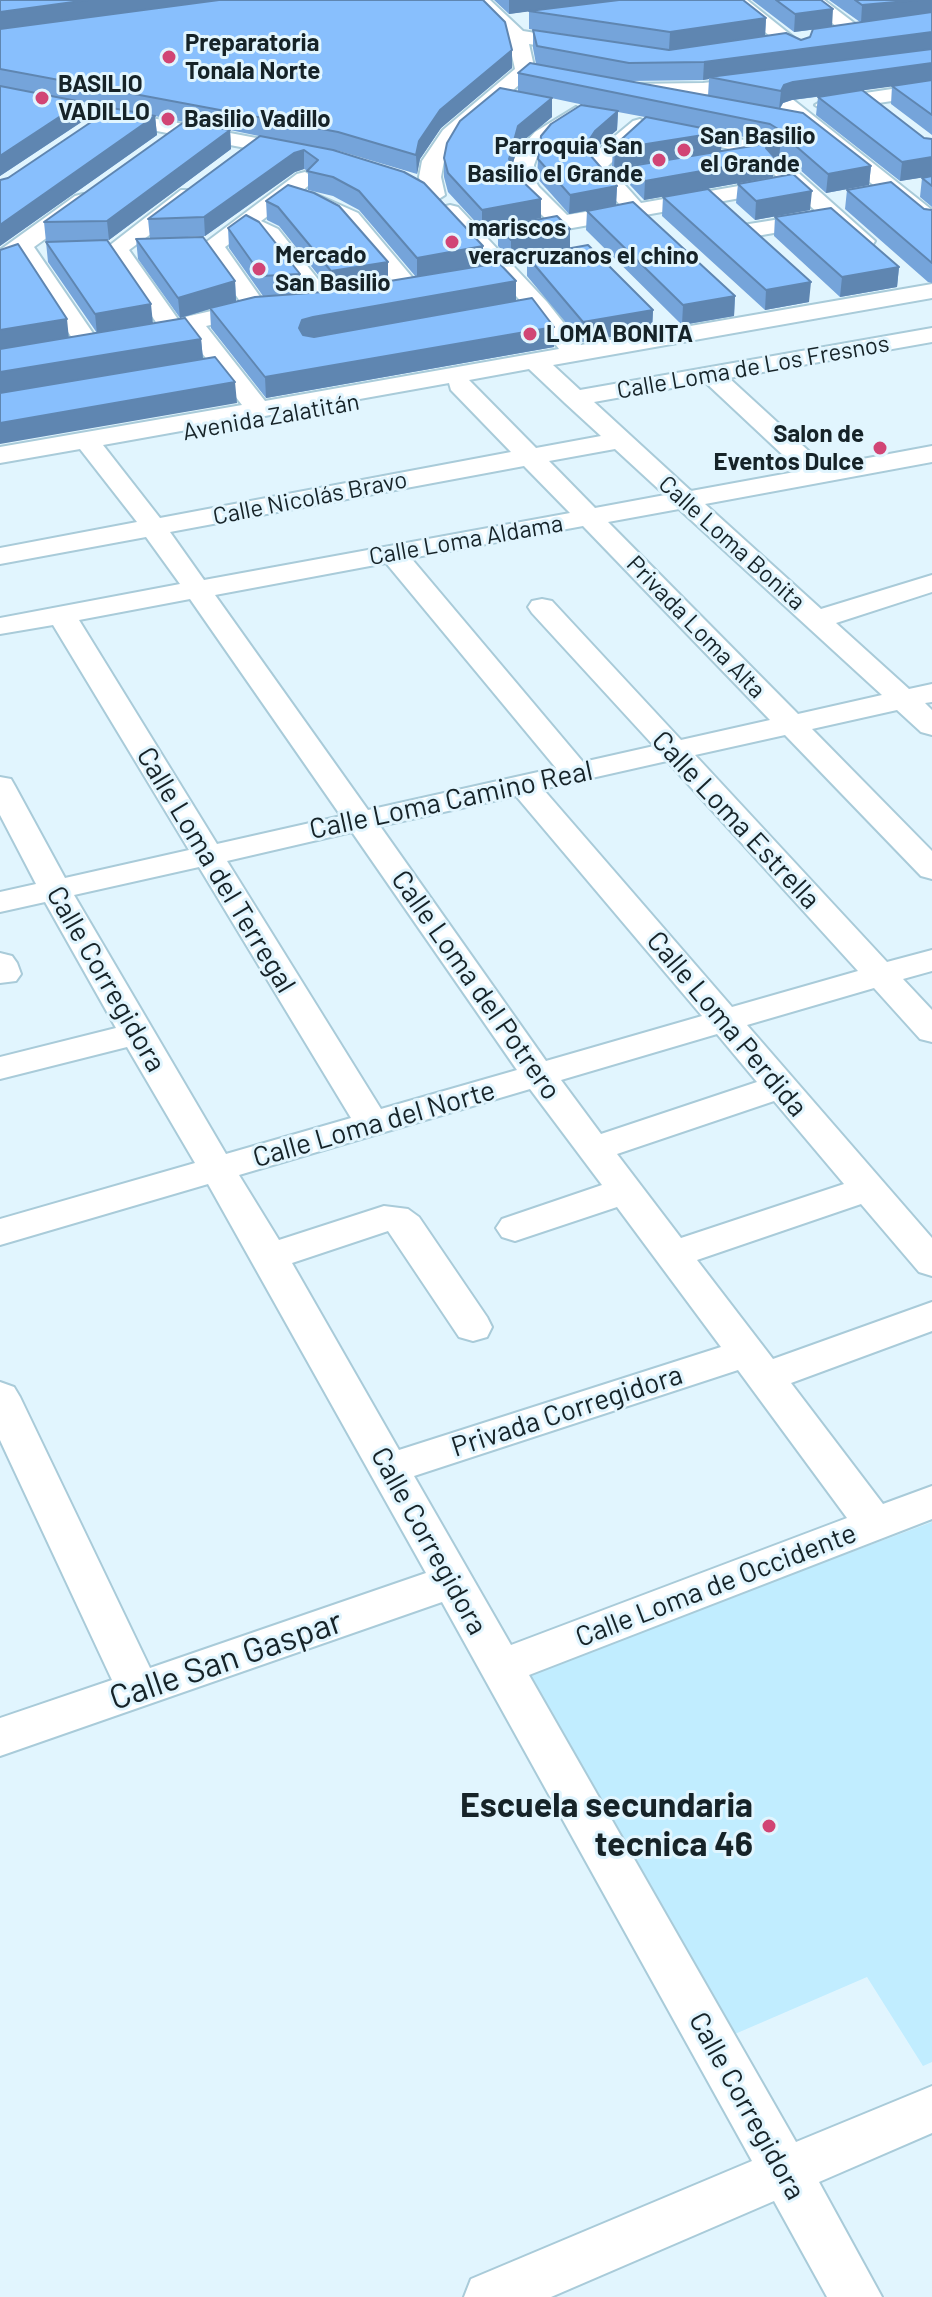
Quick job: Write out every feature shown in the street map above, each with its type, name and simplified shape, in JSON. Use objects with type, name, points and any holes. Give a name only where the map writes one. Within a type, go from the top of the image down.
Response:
[{"type":"street","points":[[416,152],[450,134],[493,96],[533,72],[512,30],[479,0]]},
{"type":"street","points":[[719,107],[621,89],[703,89],[835,71],[789,42],[735,0]]},
{"type":"street","points":[[761,46],[863,31],[812,0]]},
{"type":"street","points":[[512,30],[537,20]]},
{"type":"street","points":[[512,30],[603,50]]},
{"type":"street","points":[[760,83],[932,221]]},
{"type":"street","points":[[792,109],[932,89]]},
{"type":"street","points":[[0,95],[256,144],[318,161],[285,194],[248,223],[212,246],[185,247]]},
{"type":"street","points":[[493,96],[521,102]]},
{"type":"street","points":[[866,99],[888,115]]},
{"type":"street","points":[[12,118],[37,102]]},
{"type":"street","points":[[548,107],[765,152],[879,255]]},
{"type":"street","points":[[576,113],[542,136],[528,152],[523,165],[523,179],[530,191],[584,243]]},
{"type":"street","points":[[765,115],[813,126]]},
{"type":"street","points":[[84,133],[109,116]]},
{"type":"street","points":[[640,125],[597,167],[659,230]]},
{"type":"street","points":[[716,161],[765,152],[813,126]]},
{"type":"street","points":[[158,147],[181,130]]},
{"type":"street","points":[[434,195],[430,177],[433,161],[450,134]]},
{"type":"street","points":[[231,163],[256,144]]},
{"type":"street","points":[[607,179],[638,174]]},
{"type":"street","points":[[116,249],[206,181]]},
{"type":"street","points":[[476,240],[797,182]]},
{"type":"street","name":"Calle Loma Bonita","points":[[413,183],[434,195],[539,307],[550,359],[574,398],[817,620],[918,696],[932,726]]},
{"type":"street","points":[[751,230],[828,210],[858,197],[920,187]]},
{"type":"street","points":[[8,257],[92,195],[55,193]]},
{"type":"street","points":[[285,194],[324,204],[350,218],[418,287],[381,293]]},
{"type":"street","points":[[713,197],[772,250]]},
{"type":"street","points":[[248,223],[270,234],[324,302]]},
{"type":"street","points":[[212,246],[277,305]]},
{"type":"street","points":[[86,250],[157,248]]},
{"type":"street","points":[[116,249],[224,366],[258,409]]},
{"type":"street","points":[[8,257],[56,251]]},
{"type":"street","points":[[8,257],[89,345]]},
{"type":"street","points":[[472,277],[534,265]]},
{"type":"street","points":[[901,274],[929,311]]},
{"type":"street","points":[[814,289],[835,309]]},
{"type":"street","points":[[145,335],[277,305],[352,298]]},
{"type":"street","points":[[735,300],[757,320]]},
{"type":"street","points":[[509,313],[539,307]]},
{"type":"street","name":"Avenida Zalatitán","points":[[0,465],[258,409],[757,320],[835,309],[929,311]]},
{"type":"street","name":"Calle Loma de Los Fresnos","points":[[574,398],[832,353],[929,311]]},
{"type":"street","points":[[655,315],[675,335]]},
{"type":"street","points":[[59,350],[117,340]]},
{"type":"street","points":[[832,353],[857,375]]},
{"type":"street","name":"Avenida Zalatitán","points":[[0,455],[89,444],[460,385],[550,359]]},
{"type":"street","points":[[195,371],[224,366]]},
{"type":"street","points":[[333,370],[351,393]]},
{"type":"street","points":[[710,374],[821,476]]},
{"type":"street","name":"Privada Loma Alta","points":[[460,385],[932,869]]},
{"type":"street","points":[[29,425],[42,448]]},
{"type":"street","name":"Calle Nicolás Bravo","points":[[0,537],[148,519],[612,434]]},
{"type":"street","name":"Calle Loma del Potrero","points":[[89,444],[148,519],[539,1076],[875,1524]]},
{"type":"street","name":"Calle Loma Aldama","points":[[0,626],[932,454]]},
{"type":"street","name":"Calle Nicolás Bravo","points":[[0,556],[148,519]]},
{"type":"street","points":[[392,553],[576,773]]},
{"type":"street","points":[[817,620],[932,583]]},
{"type":"street","name":"Calle Loma Estrella","points":[[542,607],[932,1031]]},
{"type":"street","name":"Calle Loma del Terregal","points":[[61,614],[373,1125]]},
{"type":"street","name":"Calle Loma Camino Real","points":[[0,902],[918,696]]},
{"type":"street","name":"Calle Loma Perdida","points":[[523,785],[932,1263]]},
{"type":"street","name":"Calle Corregidora","points":[[0,786],[136,1034],[270,1257],[856,2297]]},
{"type":"street","name":"Calle Loma del Norte","points":[[0,1232],[932,960]]},
{"type":"street","points":[[0,1068],[136,1034]]},
{"type":"street","points":[[594,1149],[781,1086]]},
{"type":"street","points":[[671,1255],[867,1189]]},
{"type":"street","points":[[515,1228],[624,1191]]},
{"type":"street","points":[[270,1257],[395,1218],[406,1226],[473,1327]]},
{"type":"street","name":"Privada Corregidora","points":[[388,1469],[932,1316]]},
{"type":"street","points":[[0,1397],[138,1689]]},
{"type":"street","name":"Calle Loma de Occidente","points":[[500,1668],[932,1502]]},
{"type":"street","name":"Calle San Gaspar","points":[[0,1737],[451,1582]]},
{"type":"street","points":[[490,2297],[932,2109]]},
{"type":"shaded area","name":"Escuela secundaria tecnica 46","points":[[932,1522],[932,2062],[923,2066],[867,1977],[728,2037],[519,1676]]},
{"type":"building","points":[[0,0],[88,0],[0,12]]},
{"type":"building","points":[[219,0],[483,0],[505,22],[512,50],[440,110],[419,141],[416,155],[338,132],[0,69],[0,29]]},
{"type":"building","points":[[619,0],[743,0],[766,18],[670,32],[529,11]]},
{"type":"building","points":[[776,0],[821,0],[833,9],[795,14]]},
{"type":"building","points":[[855,0],[918,0],[862,5]]},
{"type":"building","points":[[932,12],[932,32],[704,62],[629,63],[537,46],[533,30],[669,50],[786,33],[801,40],[810,37],[813,29]]},
{"type":"building","points":[[932,49],[932,63],[793,82],[784,85],[781,91],[709,77]]},
{"type":"building","points":[[530,63],[803,113],[871,166],[828,174],[790,141],[781,139],[766,148],[775,158],[645,181],[631,166],[758,145],[761,139],[777,140],[783,132],[770,124],[518,73]]},
{"type":"building","points":[[932,80],[932,115],[892,86]]},
{"type":"building","points":[[0,86],[82,102],[0,156]]},
{"type":"building","points":[[500,88],[552,98],[518,126],[509,159],[520,179],[541,199],[482,210],[448,173],[444,158],[447,143],[460,121]]},
{"type":"building","points":[[862,90],[924,138],[932,139],[932,157],[902,162],[818,97]]},
{"type":"building","points":[[581,105],[618,111],[595,131],[584,148],[617,186],[570,195],[538,159],[541,136],[551,124]]},
{"type":"building","points":[[112,108],[155,116],[0,225],[0,180],[8,178]]},
{"type":"building","points":[[646,117],[722,132],[613,147]]},
{"type":"building","points":[[184,122],[230,130],[107,221],[44,222]]},
{"type":"building","points":[[260,136],[333,150],[404,172],[424,183],[483,246],[417,258],[359,191],[333,177],[307,171],[318,160],[304,150],[294,153],[204,217],[148,219]]},
{"type":"building","points":[[793,174],[812,191],[756,201],[738,184]]},
{"type":"building","points":[[932,176],[932,186],[922,178]]},
{"type":"building","points":[[891,182],[924,209],[932,210],[932,263],[847,190]]},
{"type":"building","points":[[288,185],[314,193],[339,206],[388,262],[331,271],[278,207],[266,201]]},
{"type":"building","points":[[708,189],[811,282],[766,290],[663,197]]},
{"type":"building","points":[[633,202],[735,296],[683,305],[587,211]]},
{"type":"building","points":[[831,208],[899,267],[842,277],[775,217]]},
{"type":"building","points":[[246,215],[259,222],[300,274],[262,276],[228,228]]},
{"type":"building","points":[[557,216],[570,229],[511,240],[498,227]]},
{"type":"building","points":[[203,237],[235,281],[178,298],[136,239]]},
{"type":"building","points":[[107,240],[151,304],[95,314],[46,242]]},
{"type":"building","points":[[18,244],[67,319],[0,330],[0,250]]},
{"type":"building","points":[[588,245],[653,310],[583,322],[527,256]]},
{"type":"building","points":[[499,263],[516,281],[313,317],[302,320],[299,328],[303,335],[314,337],[532,298],[554,327],[265,377],[210,308],[255,297],[323,292]]},
{"type":"building","points":[[185,318],[201,339],[0,372],[0,349]]},
{"type":"building","points":[[215,357],[235,382],[0,423],[0,393]]},
{"type":"place","name":"Preparatoria Tonala Norte","points":[[169,57]]},
{"type":"place","name":"BASILIO VADILLO","points":[[42,98]]},
{"type":"place","name":"Basilio Vadillo","points":[[168,119]]},
{"type":"place","name":"San Basilio el Grande","points":[[684,150]]},
{"type":"place","name":"Parroquia San Basilio el Grande","points":[[659,160]]},
{"type":"place","name":"mariscos veracruzanos el chino","points":[[452,242]]},
{"type":"place","name":"Mercado San Basilio","points":[[259,269]]},
{"type":"place","name":"LOMA BONITA","points":[[530,334]]},
{"type":"place","name":"Salon de Eventos Dulce","points":[[880,448]]},
{"type":"place","name":"Escuela secundaria tecnica 46","points":[[769,1826]]}]
